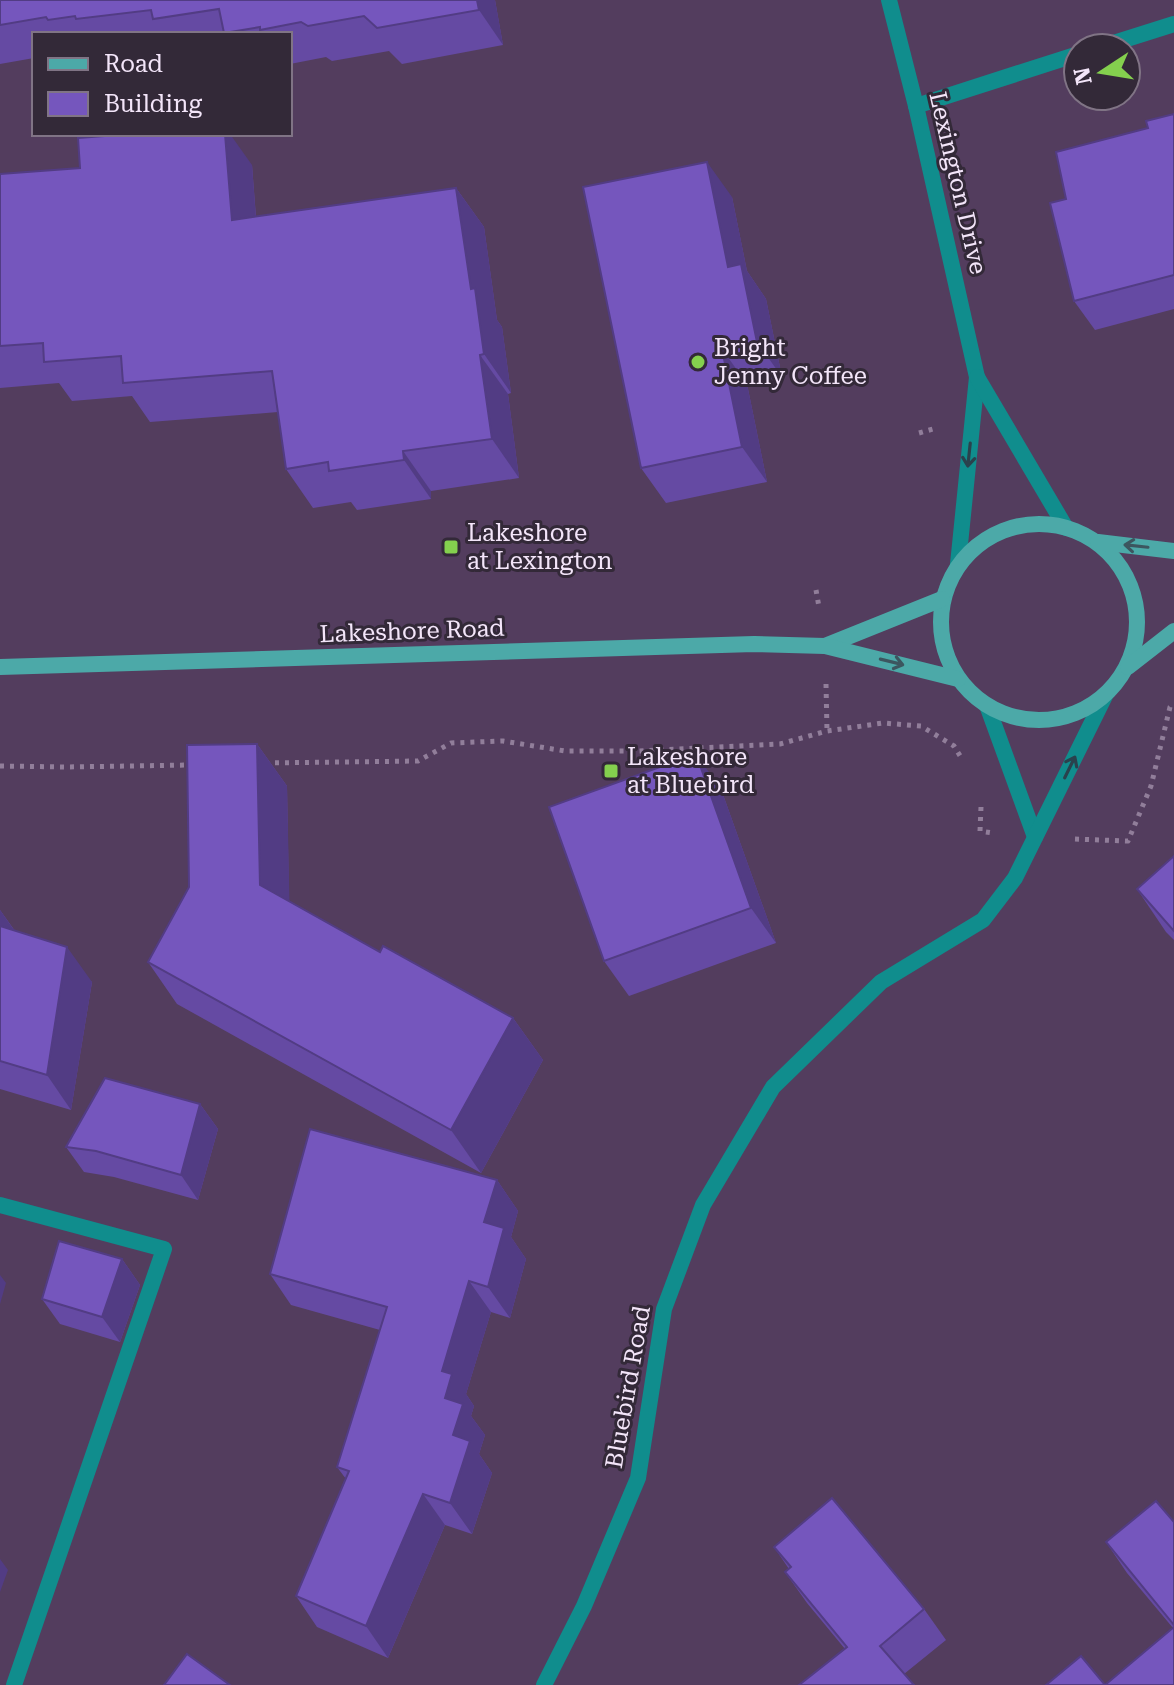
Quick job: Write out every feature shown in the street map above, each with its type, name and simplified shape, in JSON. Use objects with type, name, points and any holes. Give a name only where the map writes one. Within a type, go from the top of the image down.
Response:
[{"type":"main road","points":[[1174,551],[1098,542],[1066,528],[1026,525],[988,537],[958,564],[942,599],[942,640],[958,679],[988,708],[1027,721],[1069,717],[1105,696],[1126,668],[1174,631]]},
{"type":"main road","points":[[1098,542],[1122,568],[1134,600],[1137,635],[1126,668]]},
{"type":"main road","name":"Lakeshore Road","points":[[825,646],[942,599]]},
{"type":"main road","name":"Lakeshore Road","points":[[0,667],[738,645],[825,646],[958,679]]},
{"type":"street","name":"Lexington Drive","points":[[889,0],[977,377],[1066,528]]},
{"type":"street","points":[[1142,34],[1174,24]]},
{"type":"street","points":[[916,106],[1062,59]]},
{"type":"street","name":"Lexington Drive","points":[[958,564],[977,377]]},
{"type":"street","name":"Bluebird Road","points":[[544,1685],[584,1606],[638,1478],[664,1309],[703,1205],[773,1087],[881,982],[983,920],[1015,878],[1105,696]]},
{"type":"street","points":[[988,708],[1035,837]]},
{"type":"street","points":[[0,1205],[164,1249],[14,1685]]},
{"type":"path","points":[[1035,837],[1128,841],[1151,786],[1170,707],[1174,703]]},
{"type":"path","points":[[255,764],[418,761],[451,743],[490,741],[579,751],[780,744],[827,731],[883,723],[921,726],[954,746],[968,767]]},
{"type":"path","points":[[0,766],[192,765]]},
{"type":"path","points":[[980,831],[981,803]]},
{"type":"building","points":[[0,0],[477,0],[479,10],[377,28],[364,16],[308,26],[301,22],[260,30],[260,27],[224,32],[219,9],[153,19],[151,10],[76,19],[75,16],[48,20],[46,17],[0,25]]},
{"type":"building","points":[[1174,114],[1174,275],[1074,301],[1050,203],[1066,199],[1056,152],[1148,128],[1146,121]]},
{"type":"building","points":[[225,136],[232,220],[456,188],[471,289],[475,288],[484,354],[480,355],[492,439],[403,451],[404,460],[329,471],[328,462],[286,469],[272,371],[123,383],[121,356],[44,362],[43,343],[0,346],[0,174],[80,168],[78,138]]},
{"type":"building","points":[[707,162],[728,267],[741,264],[757,342],[722,349],[742,447],[641,468],[583,187]]},
{"type":"building","points":[[257,744],[260,885],[380,952],[383,946],[513,1018],[451,1130],[148,962],[189,887],[187,745]]},
{"type":"building","points":[[696,754],[751,908],[604,961],[549,807]]},
{"type":"building","points":[[1174,856],[1174,931],[1137,889]]},
{"type":"building","points":[[0,926],[67,947],[47,1075],[0,1061]]},
{"type":"building","points":[[105,1078],[200,1104],[181,1175],[96,1151],[66,1147]]},
{"type":"building","points":[[310,1129],[497,1180],[484,1222],[504,1228],[488,1287],[469,1281],[442,1371],[452,1374],[445,1398],[463,1404],[453,1435],[470,1441],[450,1503],[423,1494],[366,1626],[296,1596],[349,1471],[337,1467],[387,1307],[270,1274]]},
{"type":"building","points":[[59,1241],[122,1259],[102,1317],[42,1299]]},
{"type":"building","points":[[832,1498],[924,1609],[880,1646],[914,1685],[799,1685],[847,1647],[785,1572],[791,1567],[774,1547]]},
{"type":"building","points":[[1156,1501],[1174,1522],[1174,1625],[1106,1542]]},
{"type":"building","points":[[1174,1627],[1174,1685],[1105,1685]]},
{"type":"building","points":[[187,1654],[230,1685],[164,1685]]},
{"type":"building","points":[[1081,1656],[1105,1685],[1046,1685]]},
{"type":"place","name":"Bright Jenny Coffee","points":[[698,362]]},
{"type":"place","name":"Lakeshore at Lexington","points":[[451,547]]},
{"type":"place","name":"Lakeshore at Bluebird","points":[[611,771]]}]
